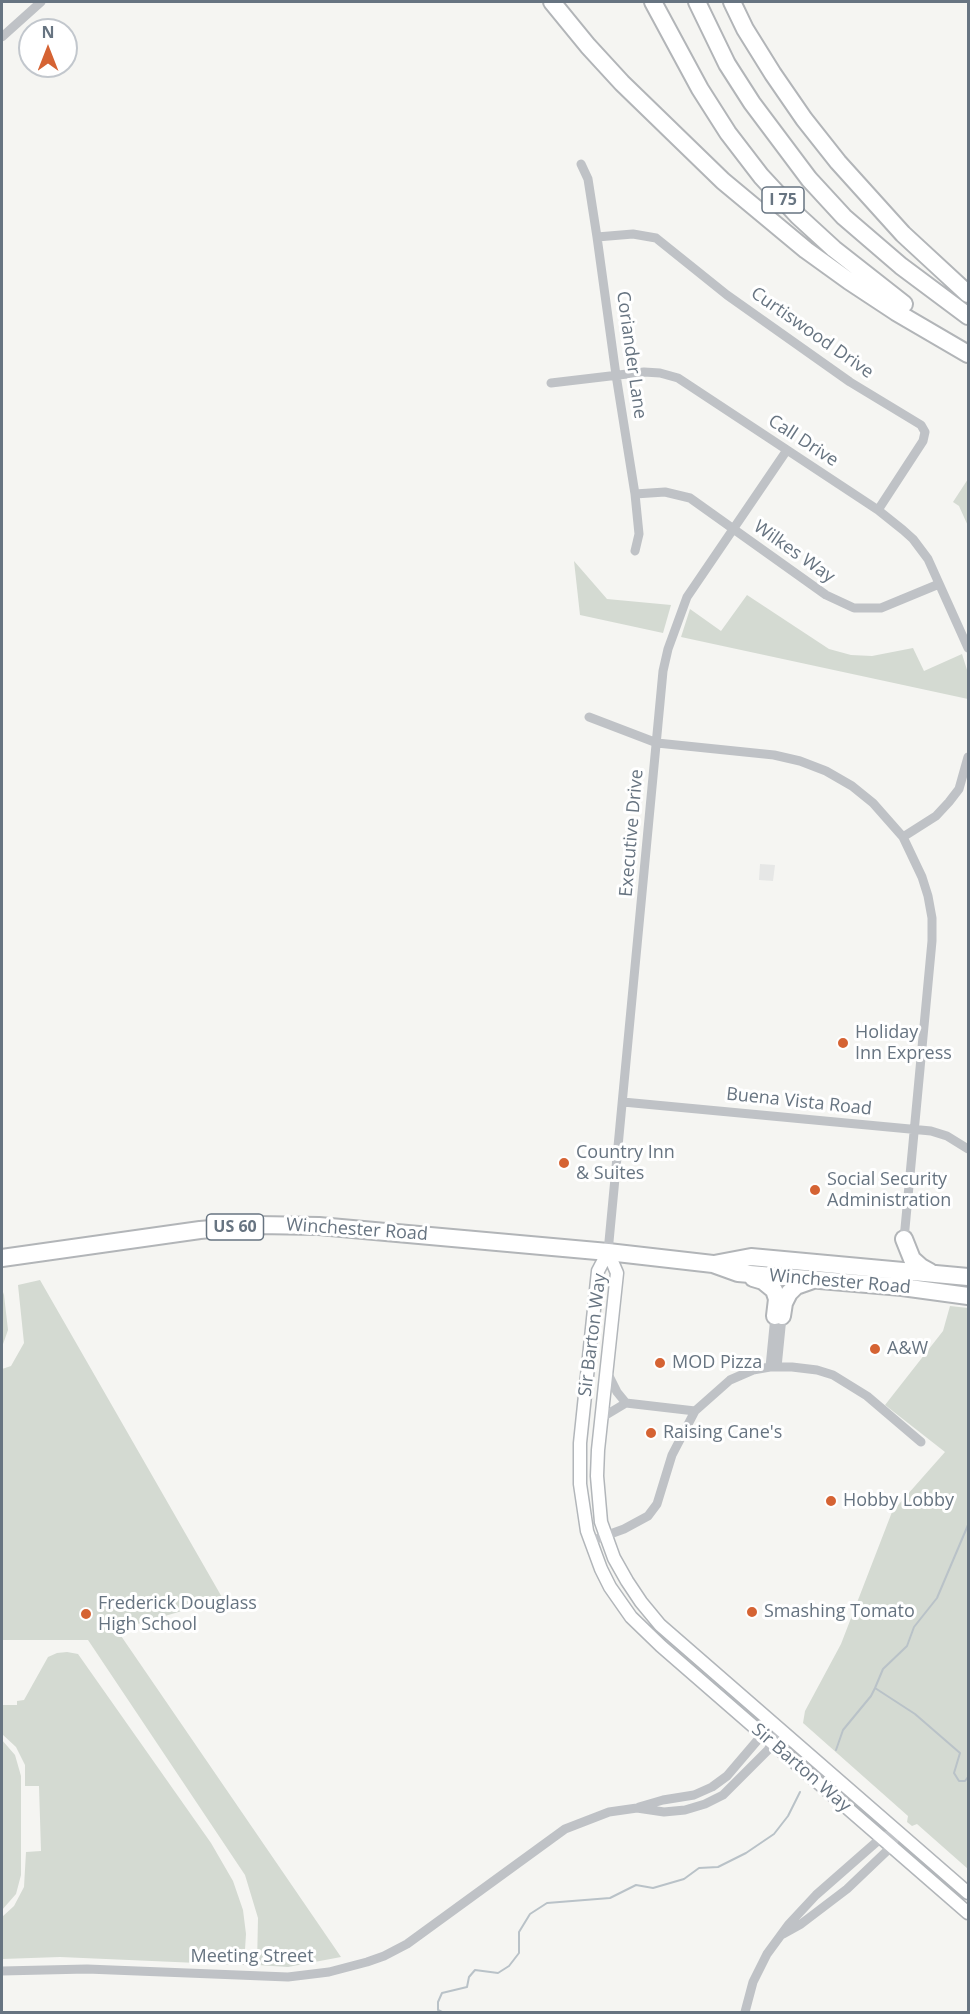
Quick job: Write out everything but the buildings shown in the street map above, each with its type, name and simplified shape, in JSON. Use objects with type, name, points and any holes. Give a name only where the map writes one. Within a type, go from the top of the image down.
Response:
[{"type":"highway","points":[[552,2],[588,46],[674,136],[740,196],[849,281],[896,312],[969,354]]},
{"type":"highway","name":"I 75","points":[[653,2],[700,89],[728,133],[761,176],[834,249],[879,287],[969,348]]},
{"type":"highway","name":"I 75","points":[[697,2],[727,64],[752,103],[809,179],[844,217],[901,266],[969,316]]},
{"type":"highway","points":[[732,2],[773,74],[804,120],[838,162],[903,234],[969,294]]},
{"type":"highway","name":"Winchester Road","points":[[2,1258],[200,1230],[288,1225],[378,1230],[608,1252],[713,1264],[738,1273],[969,1296]]},
{"type":"highway","points":[[872,1268],[888,1261],[897,1253],[904,1239]]},
{"type":"highway","points":[[904,1239],[912,1259],[933,1274]]},
{"type":"highway","name":"Winchester Road","points":[[713,1264],[751,1257],[969,1277]]},
{"type":"highway","points":[[738,1273],[770,1285],[777,1299],[778,1316]]},
{"type":"highway","points":[[778,1316],[789,1293],[803,1283],[817,1280]]},
{"type":"main road","name":"Sir Barton Way","points":[[608,1252],[616,1273],[597,1476],[601,1522],[614,1558],[640,1602],[660,1625],[969,1893]]},
{"type":"main road","name":"Sir Barton Way","points":[[608,1252],[598,1271],[580,1443],[580,1497],[591,1542],[610,1587],[631,1617],[661,1646],[969,1913]]},
{"type":"street","points":[[2,37],[41,2]]},
{"type":"street","name":"Coriander Lane","points":[[581,164],[588,179],[616,375],[636,494],[639,534],[635,551]]},
{"type":"street","name":"Curtiswood Drive","points":[[597,237],[633,234],[656,238],[727,295],[831,368],[921,425],[925,432],[923,441],[878,510]]},
{"type":"street","name":"Call Drive","points":[[551,383],[616,375],[660,373],[678,378],[878,510],[913,539],[928,560],[969,648]]},
{"type":"street","name":"Executive Drive","points":[[608,1252],[663,671],[679,617],[697,579],[787,450]]},
{"type":"street","name":"Wilkes Way","points":[[636,494],[665,492],[690,498],[826,595],[854,608],[881,608],[939,584]]},
{"type":"street","points":[[589,717],[657,743],[774,755],[800,761],[826,771],[852,786],[873,803],[903,837],[922,877],[932,918],[931,964],[904,1239]]},
{"type":"street","points":[[903,837],[936,816],[950,802],[959,789],[969,758]]},
{"type":"street","name":"Buena Vista Road","points":[[623,1101],[931,1131],[947,1136],[969,1149]]},
{"type":"street","points":[[773,1367],[778,1316]]},
{"type":"street","points":[[591,1542],[637,1523],[653,1510],[657,1504],[672,1455],[695,1411],[730,1380],[753,1370],[773,1367],[817,1370],[833,1375],[867,1396],[921,1442]]},
{"type":"street","points":[[606,1369],[617,1392],[626,1402]]},
{"type":"street","points":[[601,1418],[626,1402],[695,1411]]},
{"type":"street","name":"Meeting Street","points":[[2,1971],[87,1969],[288,1977],[329,1972],[384,1956],[407,1944],[565,1829],[609,1812],[694,1795],[712,1787],[726,1776],[762,1735],[779,1729]]},
{"type":"street","name":"Meeting Street","points":[[637,1808],[664,1812],[685,1810],[723,1795],[774,1744],[779,1729]]},
{"type":"street","points":[[745,2013],[753,1982],[762,1963],[789,1924],[825,1888],[898,1831]]},
{"type":"street","points":[[783,1934],[835,1899],[886,1842]]},
{"type":"street","points":[[825,1888],[835,1899]]},
{"type":"shaded area","points":[[968,479],[968,526],[959,506],[953,502]]},
{"type":"shaded area","points":[[574,561],[607,599],[671,605],[663,633],[580,615]]},
{"type":"shaded area","points":[[747,595],[829,649],[851,655],[872,656],[913,648],[924,671],[962,654],[968,673],[968,699],[681,637],[690,609],[721,631]]},
{"type":"shaded area","points":[[760,864],[775,865],[773,881],[759,880]]},
{"type":"shaded area","points":[[40,1280],[223,1599],[117,1630],[341,1957],[288,1967],[257,1965],[258,1918],[245,1875],[88,1640],[2,1640],[2,1369],[11,1366],[24,1343],[18,1285]]},
{"type":"shaded area","points":[[2,1289],[8,1330],[2,1347]]},
{"type":"shaded area","points":[[950,1306],[968,1308],[968,1869],[917,1824],[912,1826],[907,1822],[908,1816],[803,1723],[805,1711],[841,1644],[892,1512],[945,1452],[885,1405],[943,1331]]},
{"type":"shaded area","points":[[67,1652],[78,1654],[211,1843],[233,1881],[243,1910],[246,1934],[244,1965],[60,1957],[2,1959],[2,1917],[14,1906],[24,1887],[26,1852],[41,1851],[39,1786],[25,1786],[25,1765],[16,1747],[2,1734],[2,1705],[17,1705],[17,1701],[24,1700],[48,1657]]},
{"type":"shaded area","points":[[2,1740],[15,1755],[21,1776],[21,1875],[16,1894],[2,1910]]},
{"type":"waterway","points":[[968,1525],[937,1598],[914,1627],[907,1646],[883,1669],[875,1688],[915,1714],[960,1753],[954,1773],[959,1781],[965,1781],[968,1777]]},
{"type":"waterway","points":[[836,1750],[843,1730],[875,1688]]},
{"type":"waterway","points":[[442,2012],[438,2010],[438,2002],[442,1993],[467,1987],[469,1977],[475,1970],[498,1973],[509,1966],[519,1953],[519,1932],[530,1914],[547,1903],[610,1898],[636,1885],[653,1888],[684,1879],[699,1868],[718,1867],[746,1853],[774,1834],[788,1816],[800,1792]]},
{"type":"place","name":"Holiday Inn Express","points":[[843,1043]]},
{"type":"place","name":"Country Inn & Suites","points":[[564,1163]]},
{"type":"place","name":"Social Security Administration","points":[[815,1190]]},
{"type":"place","name":"A&W","points":[[875,1349]]},
{"type":"place","name":"MOD Pizza","points":[[660,1363]]},
{"type":"place","name":"Raising Cane's","points":[[651,1433]]},
{"type":"place","name":"Hobby Lobby","points":[[831,1501]]},
{"type":"place","name":"Smashing Tomato","points":[[752,1612]]},
{"type":"place","name":"Frederick Douglass High School","points":[[86,1614]]}]
